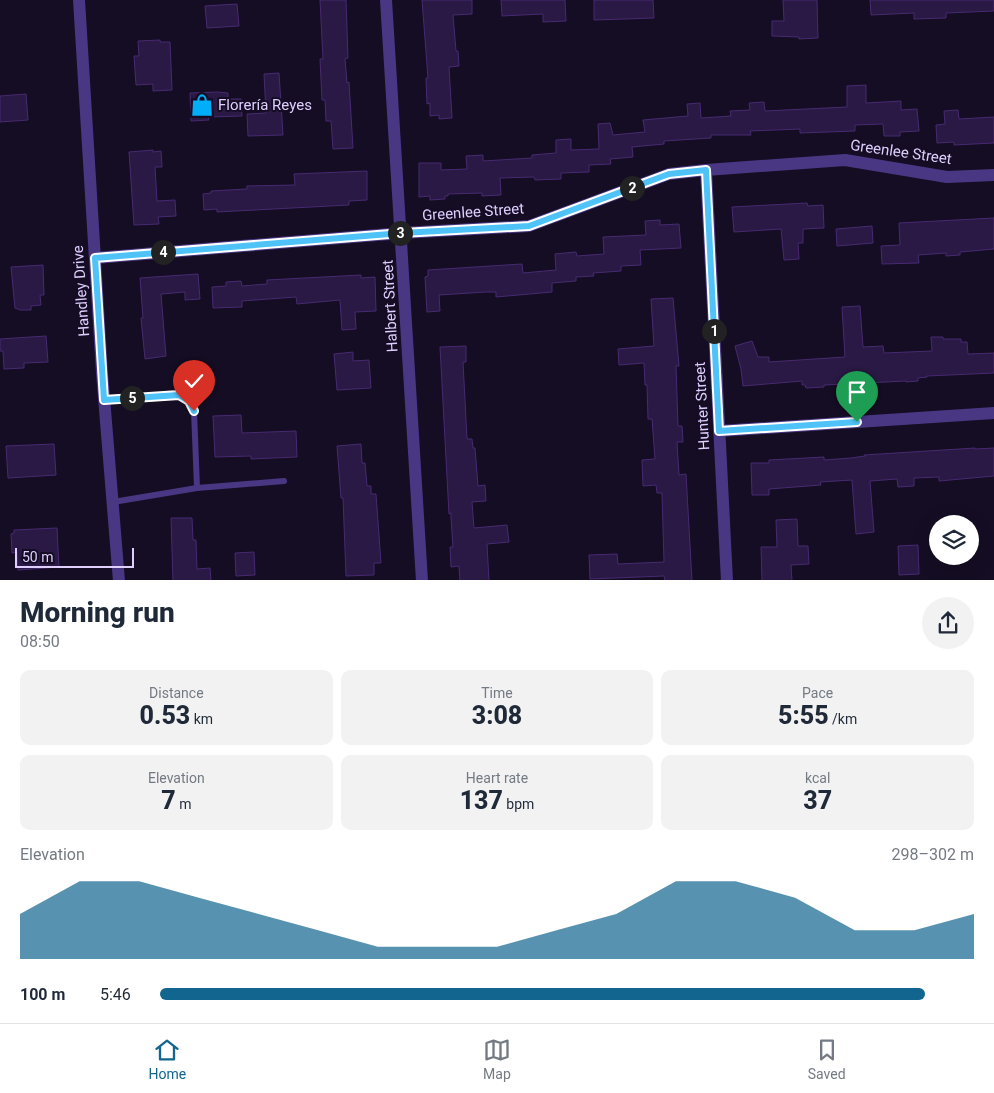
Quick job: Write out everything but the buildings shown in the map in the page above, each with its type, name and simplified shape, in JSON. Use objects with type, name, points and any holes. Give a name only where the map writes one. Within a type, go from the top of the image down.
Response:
[{"type":"street","name":"Handley Drive","points":[[79,0],[104,400],[120,580]]},
{"type":"street","name":"Halbert Street","points":[[386,0],[402,233],[422,580]]},
{"type":"street","name":"Greenlee Street","points":[[95,258],[402,233],[529,226],[669,174],[706,170],[845,160],[947,177],[994,175]]},
{"type":"street","name":"Hunter Street","points":[[706,170],[727,580]]},
{"type":"street","points":[[719,431],[994,413]]},
{"type":"lane","points":[[104,400],[179,395],[189,401],[194,411],[197,488]]},
{"type":"lane","points":[[113,502],[197,488],[284,481]]},
{"type":"place","name":"Florería Reyes","points":[[202,105]]},
{"type":"route","points":[[194,411],[189,401],[179,395],[104,400],[95,258],[402,233],[529,226],[669,174],[706,170],[719,431],[857,422]]}]
